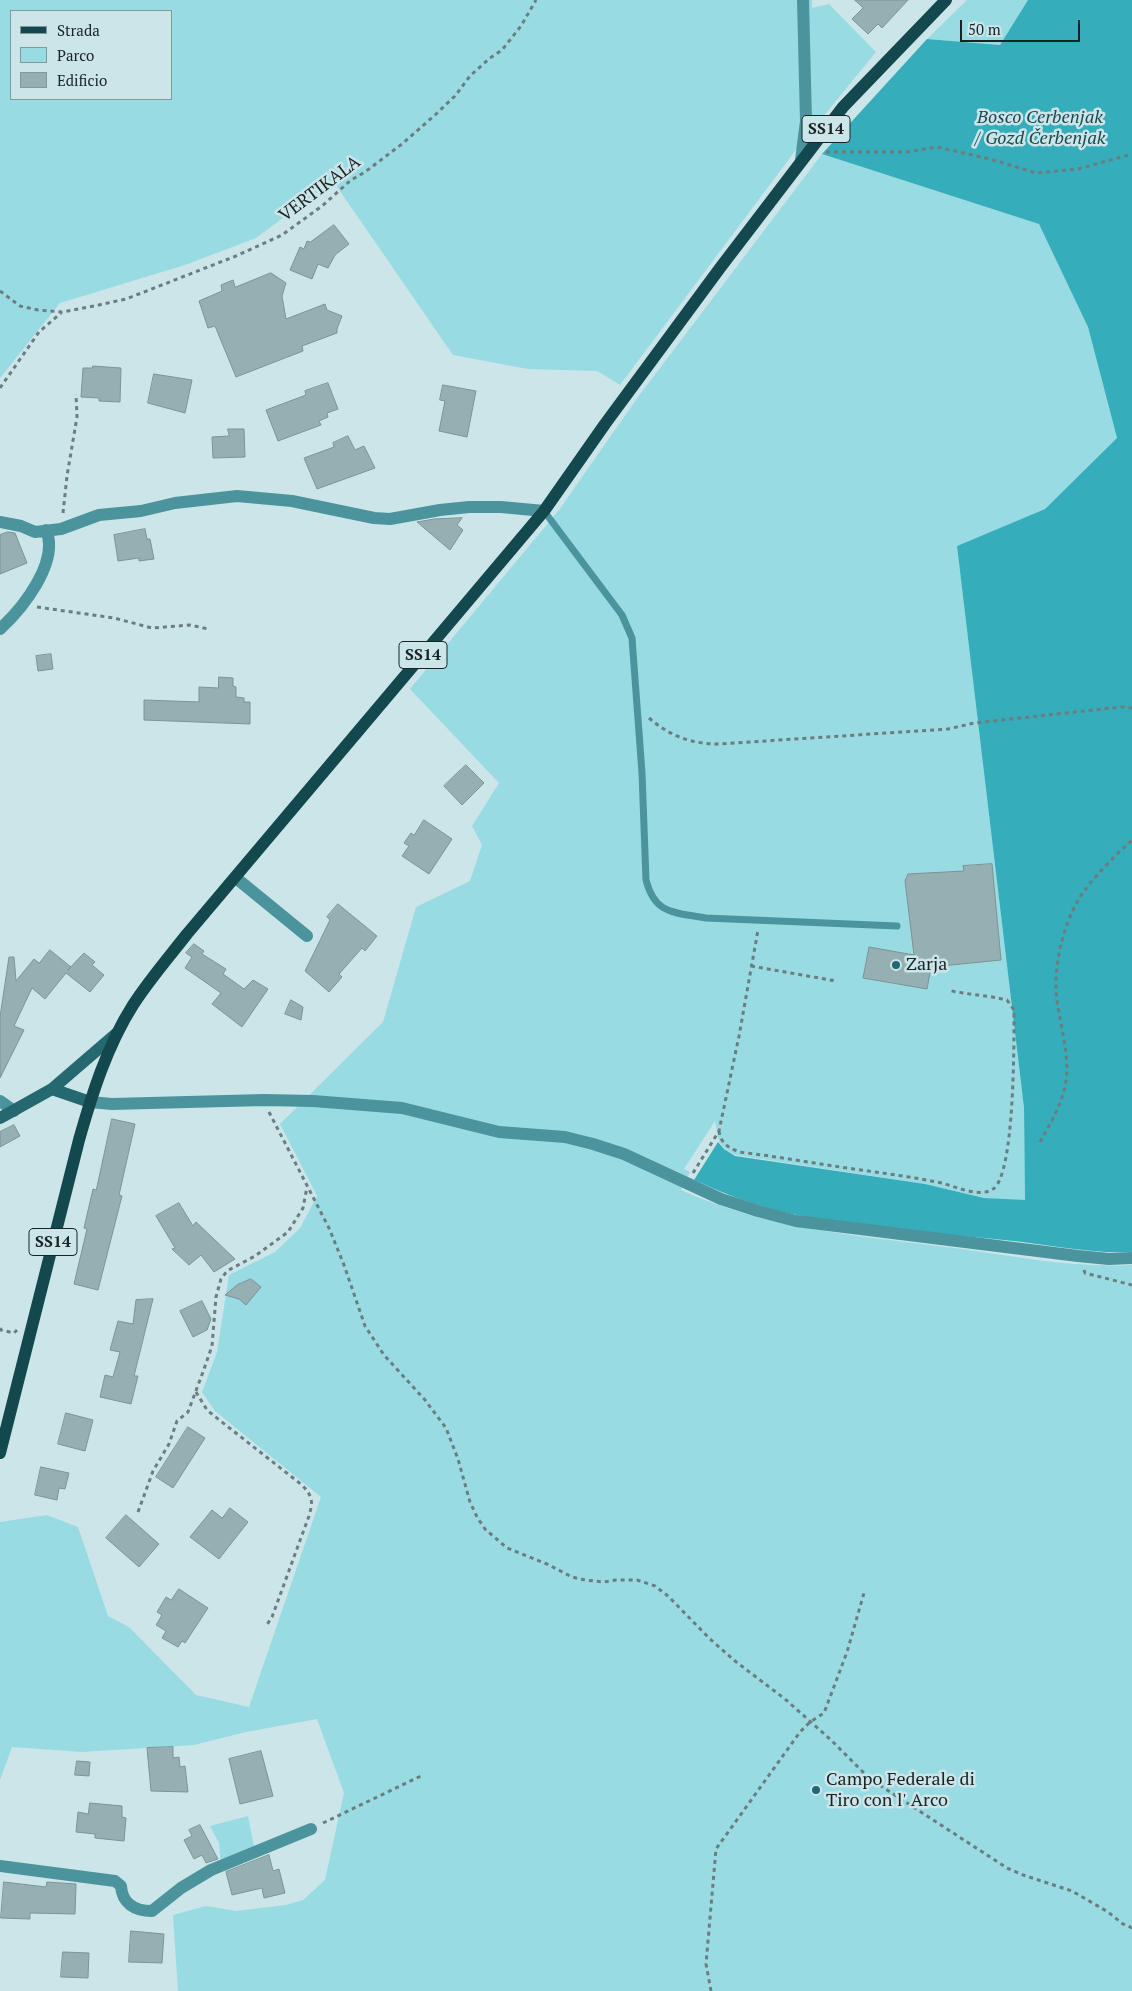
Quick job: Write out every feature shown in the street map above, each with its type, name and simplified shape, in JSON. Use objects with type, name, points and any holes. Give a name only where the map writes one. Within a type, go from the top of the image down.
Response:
[{"type":"main road","name":"SS14","points":[[0,1453],[76,1150],[90,1102],[117,1033],[134,1004],[164,963],[544,511],[605,424],[843,107],[946,0]]},
{"type":"street","points":[[803,0],[805,156]]},
{"type":"street","points":[[0,522],[21,526],[34,532],[61,529],[99,515],[140,511],[175,503],[237,496],[292,501],[374,518],[390,519],[469,507],[501,507],[544,511]]},
{"type":"street","points":[[0,629],[24,605],[46,560],[50,547],[46,530]]},
{"type":"street","points":[[236,878],[307,936]]},
{"type":"street","points":[[0,1118],[52,1089],[117,1033]]},
{"type":"street","points":[[52,1089],[90,1102],[112,1104],[264,1100],[313,1101],[402,1108],[499,1132],[566,1137],[624,1154],[721,1199],[796,1221],[1078,1256],[1109,1259],[1132,1258]]},
{"type":"street","points":[[0,1101],[14,1111]]},
{"type":"street","points":[[0,1866],[115,1881],[121,1886],[121,1892],[126,1902],[136,1909],[152,1911],[181,1888],[211,1870],[311,1829]]},
{"type":"lane","points":[[544,511],[622,615],[632,638],[638,707],[646,880],[650,895],[660,907],[706,918],[897,926]]},
{"type":"path","name":"VERTIKALA","points":[[62,312],[126,299],[236,256],[282,234],[322,206],[351,180],[365,172],[402,144],[435,115],[455,96],[470,76],[502,50],[521,26],[536,0]]},
{"type":"path","points":[[805,156],[907,152],[937,147],[990,159],[1036,173],[1078,169],[1132,154]]},
{"type":"path","points":[[0,292],[20,306],[62,312]]},
{"type":"path","points":[[0,388],[39,332],[62,312]]},
{"type":"path","points":[[61,529],[67,476],[78,417],[76,394]]},
{"type":"path","points":[[24,605],[114,618],[152,628],[190,626],[208,629]]},
{"type":"path","points":[[638,707],[673,736],[702,744],[948,729],[984,722],[1121,707],[1132,708]]},
{"type":"path","points":[[1040,1142],[1056,1112],[1066,1085],[1066,1057],[1056,988],[1058,954],[1069,921],[1084,891],[1132,840]]},
{"type":"path","points":[[758,921],[739,1036],[719,1131],[720,1139],[726,1146],[739,1152],[917,1178],[969,1190],[983,1192],[994,1189],[1004,1171],[1013,1096],[1014,1010],[1007,1000],[986,995],[962,994],[948,990]]},
{"type":"path","points":[[751,966],[836,980]]},
{"type":"path","points":[[264,1100],[283,1142],[329,1228],[365,1326],[384,1355],[425,1400],[446,1428],[458,1459],[470,1502],[485,1529],[507,1548],[572,1576],[585,1580],[604,1582],[637,1580],[655,1586],[668,1596],[710,1639],[785,1700],[881,1786],[1007,1868],[1072,1891],[1108,1912],[1122,1924],[1132,1928]]},
{"type":"path","points":[[686,1184],[719,1131]]},
{"type":"path","points":[[138,1512],[152,1471],[169,1444],[177,1421],[188,1412],[196,1391],[212,1346],[216,1297],[221,1279],[227,1271],[255,1256],[288,1232],[303,1208],[307,1186]]},
{"type":"path","points":[[1078,1256],[1085,1273],[1132,1285]]},
{"type":"path","points":[[0,1328],[1,1330],[14,1333],[21,1323]]},
{"type":"path","points":[[196,1391],[207,1410],[311,1494],[312,1505],[309,1516],[272,1616],[266,1626]]},
{"type":"path","points":[[711,1991],[706,1964],[716,1849],[790,1745],[810,1722],[824,1713],[848,1652],[864,1593]]},
{"type":"path","points":[[311,1829],[423,1776]]},
{"type":"green space","points":[[0,0],[812,0],[812,8],[829,4],[876,52],[795,151],[620,385],[597,371],[528,369],[453,355],[333,181],[256,238],[185,265],[60,303],[0,378]]},
{"type":"green space","points":[[967,0],[1028,0],[1000,45],[927,39]]},
{"type":"green space","name":"Bosco Cerbenjak / Gozd Čerbenjak","points":[[1028,0],[1132,0],[1132,1252],[1084,1250],[829,1221],[762,1206],[694,1180],[718,1142],[724,1149],[735,1156],[925,1184],[984,1198],[1025,1200],[1024,1108],[957,546],[1045,509],[1117,438],[1088,327],[1039,224],[822,154],[927,39],[1000,45]]},
{"type":"green space","points":[[822,154],[1040,224],[1088,327],[1117,438],[1045,509],[957,546],[1024,1108],[1025,1201],[984,1198],[925,1184],[735,1155],[721,1145],[715,1121],[684,1169],[690,1172],[681,1190],[749,1215],[819,1230],[1047,1261],[1089,1265],[1132,1265],[1132,1991],[178,1991],[173,1915],[206,1906],[236,1911],[286,1905],[303,1900],[325,1880],[344,1793],[317,1719],[246,1732],[194,1745],[82,1752],[12,1747],[0,1780],[0,1522],[47,1515],[78,1527],[108,1616],[129,1627],[196,1695],[249,1707],[321,1497],[215,1411],[202,1392],[217,1352],[229,1275],[275,1252],[300,1228],[317,1196],[280,1124],[383,1022],[416,907],[470,881],[482,845],[472,826],[499,783],[410,689],[559,510],[638,397]]},
{"type":"green space","points":[[248,1816],[255,1852],[221,1864],[219,1843],[210,1826]]},
{"type":"building","points":[[855,0],[908,0],[882,28],[878,24],[868,34],[852,19],[863,8]]},
{"type":"building","points":[[334,225],[349,244],[335,255],[328,268],[318,264],[312,279],[290,270],[300,247],[304,249],[307,241],[310,242]]},
{"type":"building","points":[[271,273],[286,283],[282,296],[286,319],[325,304],[327,310],[342,316],[337,333],[302,346],[303,351],[236,377],[215,326],[208,328],[199,301],[222,291],[221,285],[233,280],[235,287]]},
{"type":"building","points":[[93,366],[121,368],[120,402],[99,401],[99,398],[81,397],[83,368],[92,368]]},
{"type":"building","points":[[154,374],[192,380],[185,413],[148,403]]},
{"type":"building","points":[[328,383],[338,409],[327,413],[328,417],[319,421],[321,425],[278,441],[266,410],[306,395],[305,391]]},
{"type":"building","points":[[443,385],[476,391],[467,437],[439,431],[445,401],[440,400]]},
{"type":"building","points":[[228,429],[244,429],[245,457],[213,458],[212,437],[229,436]]},
{"type":"building","points":[[348,436],[355,450],[364,446],[375,468],[317,489],[304,458],[334,447],[333,443]]},
{"type":"building","points":[[462,518],[457,525],[463,530],[450,550],[417,522],[434,519]]},
{"type":"building","points":[[145,529],[147,539],[150,539],[154,559],[139,561],[139,558],[118,561],[114,535]]},
{"type":"building","points":[[8,532],[15,533],[27,563],[0,574],[0,535]]},
{"type":"building","points":[[51,654],[53,669],[38,671],[36,656]]},
{"type":"building","points":[[219,677],[233,678],[233,686],[236,687],[236,697],[244,698],[244,702],[250,702],[250,724],[144,720],[144,700],[199,702],[199,687],[218,688]]},
{"type":"building","points":[[466,765],[484,783],[462,805],[444,786]]},
{"type":"building","points":[[424,820],[452,839],[429,874],[402,856],[409,846],[404,843],[411,833],[414,835]]},
{"type":"building","points":[[992,864],[1001,960],[931,967],[927,989],[863,978],[869,947],[914,955],[905,881],[908,874],[964,871],[963,866]]},
{"type":"building","points":[[338,904],[377,936],[365,951],[362,948],[339,974],[342,977],[329,992],[305,971],[330,920],[327,917]]},
{"type":"building","points":[[194,944],[204,951],[202,954],[226,969],[223,974],[244,989],[253,980],[268,989],[242,1027],[212,1004],[221,993],[185,968],[192,957],[186,953]]},
{"type":"building","points":[[50,950],[71,967],[84,953],[95,962],[92,965],[104,975],[90,992],[66,973],[45,999],[32,988],[14,1026],[24,1030],[0,1078],[0,1017],[9,957],[14,957],[16,981],[34,959],[39,963]]},
{"type":"building","points":[[291,1000],[303,1007],[301,1020],[285,1014]]},
{"type":"building","points":[[112,1119],[135,1124],[119,1195],[122,1196],[98,1290],[74,1284],[87,1229],[84,1228],[93,1189],[96,1190]]},
{"type":"building","points":[[14,1125],[20,1136],[0,1147],[0,1132]]},
{"type":"building","points":[[179,1203],[193,1226],[196,1222],[235,1259],[214,1272],[201,1255],[189,1265],[172,1249],[175,1248],[156,1216]]},
{"type":"building","points":[[251,1279],[261,1287],[246,1305],[239,1299],[225,1295],[237,1285]]},
{"type":"building","points":[[153,1299],[134,1376],[138,1376],[131,1404],[100,1397],[105,1375],[113,1377],[120,1352],[110,1350],[118,1321],[133,1324],[136,1300]]},
{"type":"building","points":[[202,1301],[211,1319],[207,1330],[193,1337],[180,1311]]},
{"type":"building","points":[[66,1413],[93,1420],[85,1451],[58,1444]]},
{"type":"building","points":[[188,1427],[205,1438],[173,1488],[156,1477]]},
{"type":"building","points":[[41,1467],[69,1473],[65,1489],[59,1488],[57,1500],[35,1495]]},
{"type":"building","points":[[230,1508],[248,1522],[219,1559],[190,1537],[212,1510],[222,1518]]},
{"type":"building","points":[[126,1515],[159,1544],[139,1567],[106,1538]]},
{"type":"building","points":[[179,1589],[208,1608],[185,1643],[182,1641],[178,1647],[162,1638],[166,1631],[156,1625],[162,1615],[157,1612],[166,1597],[171,1600]]},
{"type":"building","points":[[173,1747],[173,1758],[179,1757],[180,1767],[185,1766],[188,1792],[151,1791],[147,1748]]},
{"type":"building","points":[[261,1751],[273,1796],[240,1804],[229,1759]]},
{"type":"building","points":[[77,1761],[90,1762],[89,1776],[75,1775]]},
{"type":"building","points":[[90,1803],[122,1806],[122,1817],[126,1818],[124,1841],[95,1838],[95,1834],[76,1832],[78,1812],[88,1814]]},
{"type":"building","points":[[200,1825],[218,1859],[206,1863],[202,1855],[194,1859],[184,1840],[192,1836],[189,1830]]},
{"type":"building","points":[[269,1855],[273,1871],[279,1869],[285,1893],[264,1898],[262,1888],[232,1895],[226,1872]]},
{"type":"building","points":[[4,1882],[46,1887],[47,1882],[76,1884],[75,1914],[30,1913],[30,1919],[1,1918]]},
{"type":"building","points":[[131,1931],[164,1934],[162,1963],[129,1962]]},
{"type":"building","points":[[63,1952],[89,1953],[88,1978],[61,1977]]},
{"type":"place","name":"Zarja","points":[[896,965]]},
{"type":"place","name":"Campo Federale di Tiro con l' Arco","points":[[816,1790]]}]
